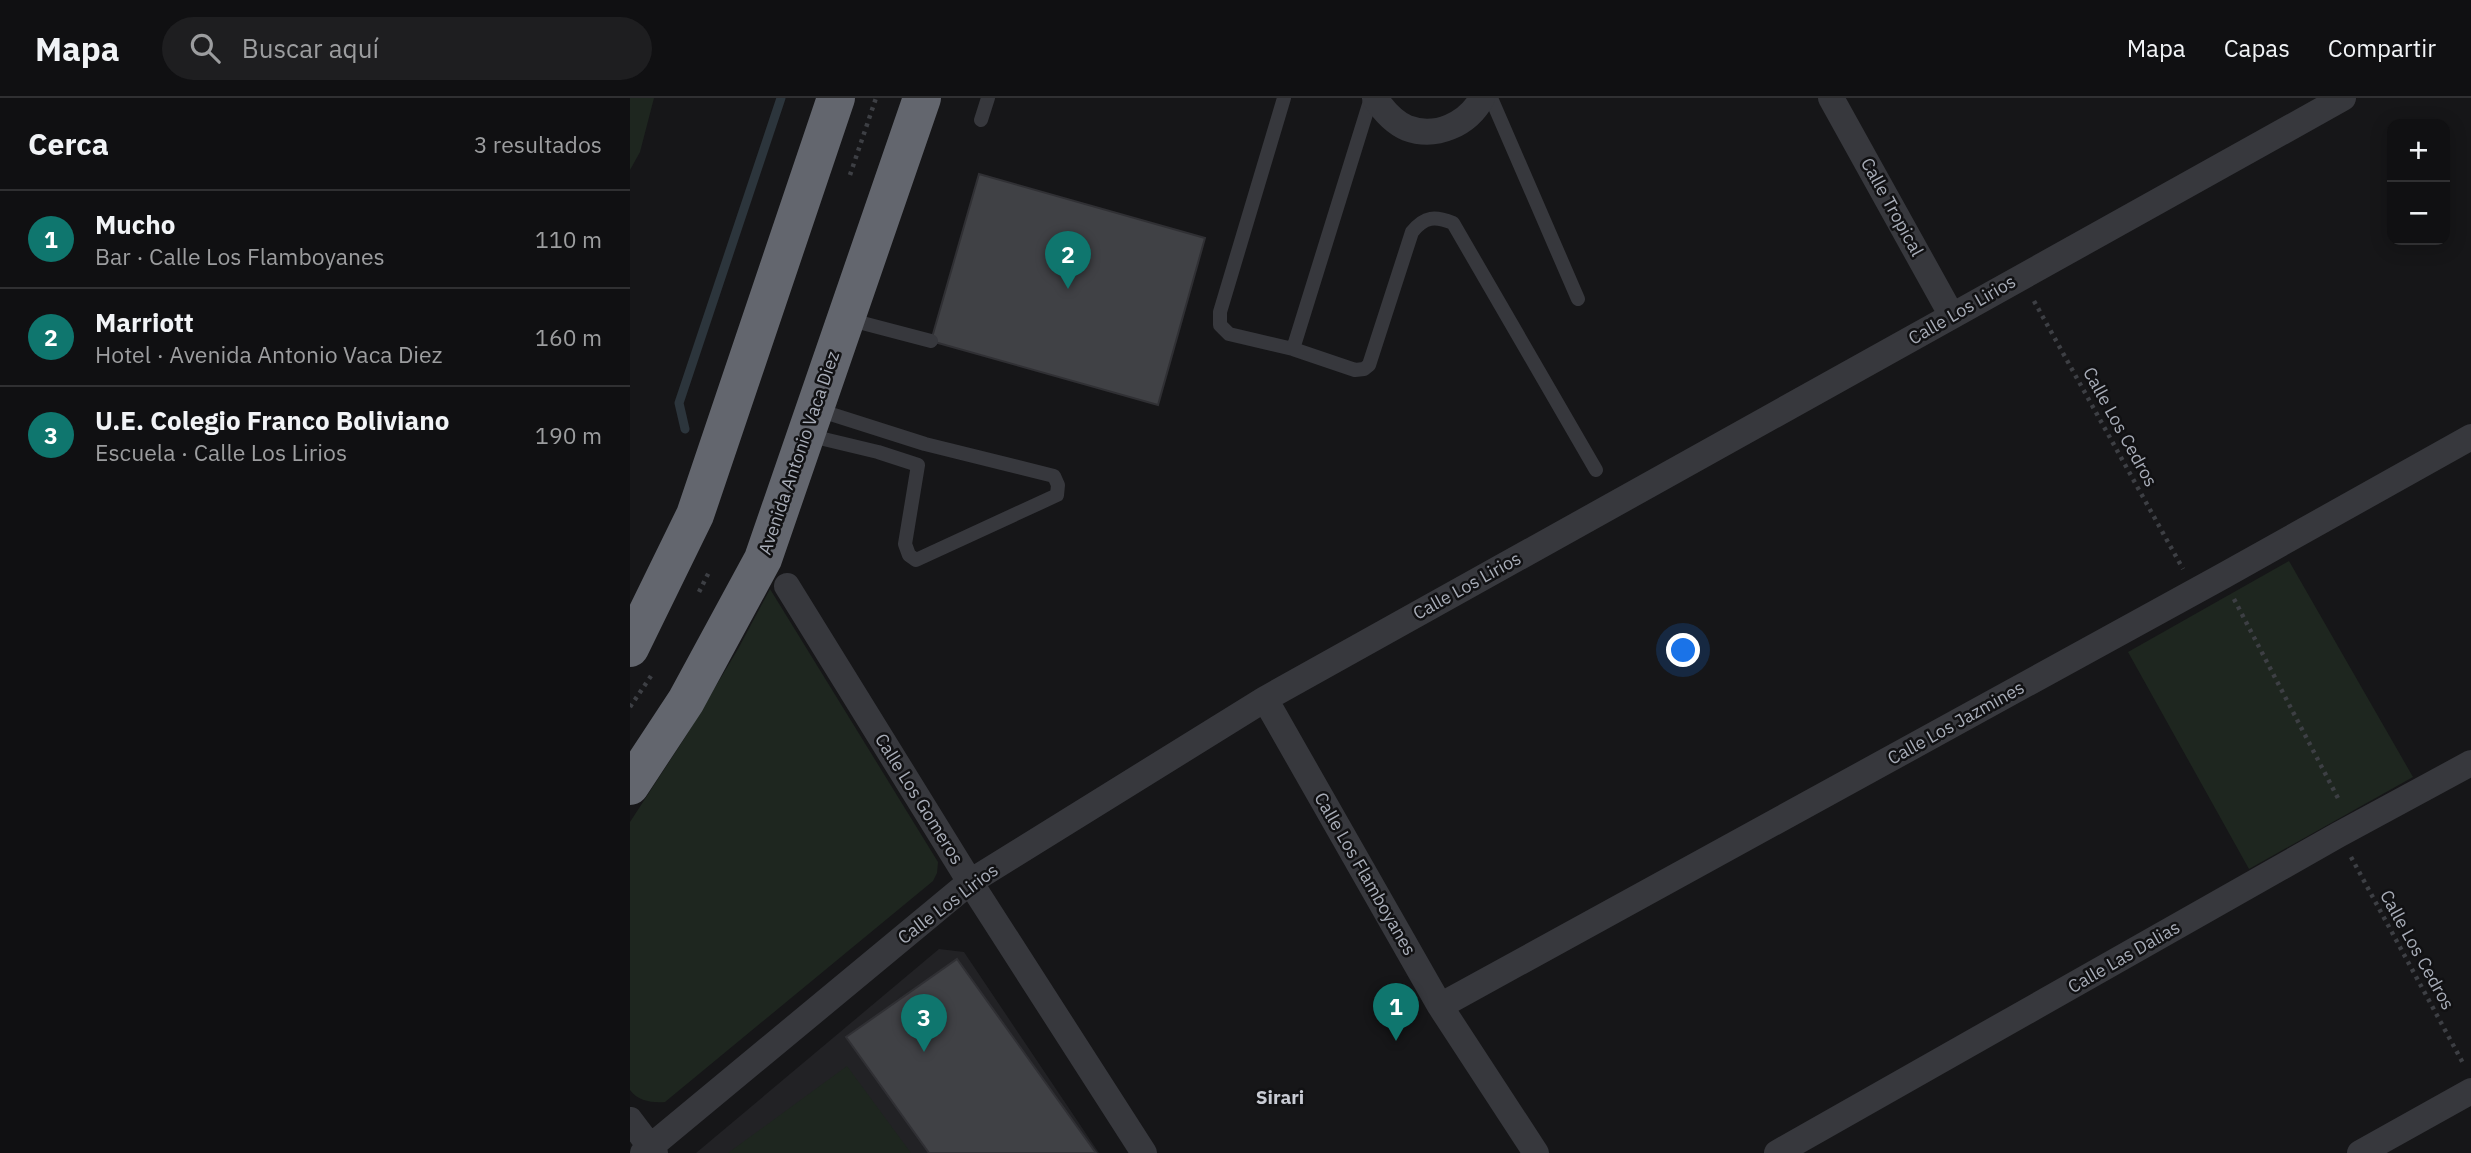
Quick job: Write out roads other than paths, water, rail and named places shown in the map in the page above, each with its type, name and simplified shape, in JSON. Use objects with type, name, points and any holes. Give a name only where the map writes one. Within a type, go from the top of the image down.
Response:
[{"type":"highway","points":[[630,648],[695,515],[836,98]]},
{"type":"highway","name":"Avenida Antonio Vaca Diez","points":[[630,786],[686,701],[763,559],[922,98]]},
{"type":"street","points":[[1373,98],[1386,114],[1407,128],[1432,132],[1455,125],[1475,110],[1482,98]]},
{"type":"street","name":"Calle Tropical","points":[[1831,98],[1952,316]]},
{"type":"street","name":"Calle Los Lirios","points":[[649,1151],[970,882],[1265,699],[2343,98]]},
{"type":"street","name":"Calle Los Jazmines","points":[[1440,1006],[2471,437]]},
{"type":"street","name":"Calle Los Gomeros","points":[[787,586],[970,882],[1144,1153]]},
{"type":"street","name":"Calle Los Flamboyanes","points":[[1265,699],[1440,1006],[1536,1153]]},
{"type":"street","name":"Calle Las Dalias","points":[[1777,1153],[2471,763]]},
{"type":"street","points":[[2360,1153],[2468,1078]]},
{"type":"street","points":[[630,1120],[649,1151]]},
{"type":"lane","points":[[981,120],[988,98]]},
{"type":"lane","points":[[1284,98],[1220,312],[1220,325],[1229,334],[1293,349],[1355,370],[1364,369],[1369,365],[1412,232],[1428,218],[1438,217],[1453,223],[1596,470]]},
{"type":"lane","points":[[1293,349],[1373,98]]},
{"type":"lane","points":[[1491,98],[1578,299]]},
{"type":"lane","points":[[845,319],[931,341]]},
{"type":"lane","points":[[810,422],[925,444],[1054,476],[1058,485],[1057,495],[916,560],[909,555],[905,544],[918,466],[925,444]]},
{"type":"lane","points":[[810,422],[878,452],[918,466]]},
{"type":"waterway","points":[[685,429],[679,403],[781,98]]},
{"type":"place","name":"Marriott","points":[[1068,289]]},
{"type":"place","name":"Mucho","points":[[1396,1041]]},
{"type":"place","name":"U.E. Colegio Franco Boliviano","points":[[924,1052]]},
{"type":"district","name":"Sirari","points":[[1280,1097]]}]
